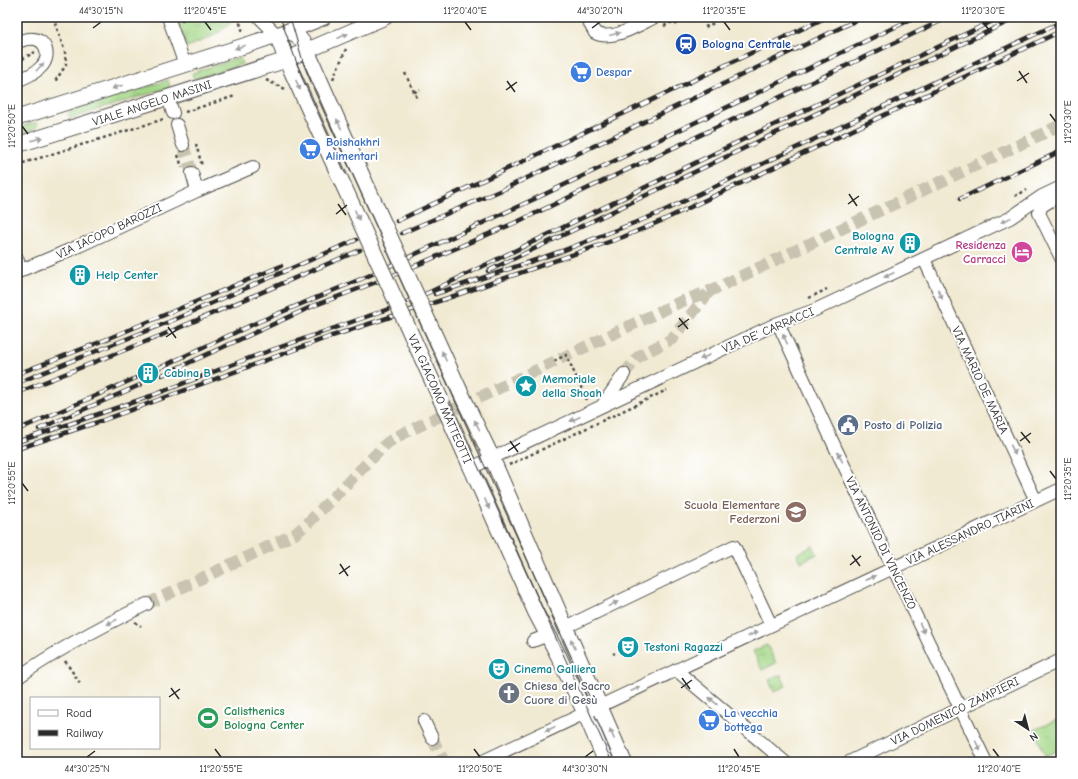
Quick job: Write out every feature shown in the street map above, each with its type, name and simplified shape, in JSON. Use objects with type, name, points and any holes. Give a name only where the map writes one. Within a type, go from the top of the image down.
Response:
[{"type":"main road","points":[[17,118],[282,34],[324,17]]},
{"type":"main road","name":"VIALE ANGELO MASINI","points":[[17,145],[168,98],[286,59],[308,51],[385,17]]},
{"type":"main road","name":"VIA GIACOMO MATTEOTTI","points":[[606,762],[585,713],[535,611],[286,59],[282,34],[293,33],[298,36],[303,41],[308,51],[330,105],[492,458],[624,762]]},
{"type":"main road","points":[[48,108],[56,133]]},
{"type":"street","points":[[260,17],[282,34]]},
{"type":"street","points":[[272,17],[282,34]]},
{"type":"street","points":[[586,17],[595,33],[603,36],[611,36],[658,22]]},
{"type":"street","points":[[173,19],[185,65]]},
{"type":"street","points":[[17,42],[27,39],[37,40],[45,46],[47,53],[46,61],[41,68],[17,82]]},
{"type":"street","points":[[168,98],[176,117],[183,145]]},
{"type":"street","name":"VIA IACOPO BAROZZI","points":[[17,258],[19,271],[79,246],[197,191],[253,167]]},
{"type":"street","points":[[192,173],[197,191]]},
{"type":"street","name":"VIA DE' CARRACCI","points":[[471,468],[778,323],[815,310],[924,259],[1010,218],[1042,196],[1061,187]]},
{"type":"street","points":[[1061,195],[1044,204],[1040,208],[1039,213],[1061,258]]},
{"type":"street","name":"VIA MARIO DE MARIA","points":[[924,259],[1036,501]]},
{"type":"street","name":"VIA ANTONIO DI VINCENZO","points":[[778,323],[835,447],[986,762]]},
{"type":"street","points":[[602,407],[624,374]]},
{"type":"street","name":"VIA ALESSANDRO TIARINI","points":[[480,762],[1061,489]]},
{"type":"street","points":[[566,627],[734,546],[771,625]]},
{"type":"street","points":[[17,678],[58,651],[86,635],[147,604]]},
{"type":"street","points":[[533,641],[548,635]]},
{"type":"street","name":"VIA DOMENICO ZAMPIERI","points":[[849,762],[1061,660]]},
{"type":"street","points":[[676,670],[785,762]]},
{"type":"street","points":[[424,721],[432,738]]},
{"type":"path","points":[[53,17],[63,42],[66,65],[54,83]]},
{"type":"path","points":[[173,19],[190,17]]},
{"type":"path","points":[[240,26],[242,17]]},
{"type":"path","points":[[672,17],[678,28]]},
{"type":"path","points":[[658,22],[674,21],[683,17]]},
{"type":"path","points":[[705,27],[714,23]]},
{"type":"path","points":[[331,85],[346,48]]},
{"type":"path","points":[[405,73],[417,98]]},
{"type":"path","points":[[263,80],[290,92]]},
{"type":"path","points":[[414,92],[420,90]]},
{"type":"path","points":[[17,165],[176,117],[236,96]]},
{"type":"path","points":[[1015,196],[1028,190]]},
{"type":"path","points":[[809,298],[827,289]]},
{"type":"path","points":[[554,361],[566,355],[589,404]]},
{"type":"path","points":[[505,467],[671,389]]},
{"type":"path","points":[[130,624],[136,622],[141,626]]},
{"type":"path","points":[[68,658],[65,661],[80,683]]},
{"type":"green space","points":[[193,17],[234,17],[219,32],[207,39],[187,47],[178,22]]},
{"type":"green space","points":[[240,57],[242,64],[194,79],[192,73]]},
{"type":"green space","points":[[168,80],[170,87],[72,118],[68,115],[70,111]]},
{"type":"green space","points":[[37,123],[37,128],[17,135],[17,128]]},
{"type":"green space","points":[[813,546],[817,554],[801,562],[797,554]]},
{"type":"green space","points":[[767,645],[776,663],[762,670],[753,651]]},
{"type":"green space","points":[[781,675],[786,686],[774,692],[769,680]]},
{"type":"green space","points":[[1061,718],[1061,749],[1045,756],[1034,730]]},
{"type":"tunnel","points":[[147,604],[295,534],[307,524],[387,443],[398,436],[680,302],[710,291],[1061,125]]},
{"type":"tunnel","points":[[183,145],[192,173]]},
{"type":"tunnel","points":[[624,374],[639,356],[672,339],[708,293]]},
{"type":"tunnel","points":[[432,738],[444,762]]},
{"type":"tram line","points":[[280,17],[303,80],[612,762]]},
{"type":"tram line","points":[[290,17],[304,65],[315,92],[590,698]]},
{"type":"railway","points":[[397,221],[827,17]]},
{"type":"railway","points":[[402,233],[504,189],[863,17]]},
{"type":"railway","points":[[159,368],[258,322],[368,276],[543,195],[916,17]]},
{"type":"railway","points":[[162,375],[313,306],[387,278],[519,221],[949,17]]},
{"type":"railway","points":[[17,442],[151,396],[252,357],[397,306],[432,291],[738,142],[1001,17]]},
{"type":"railway","points":[[488,271],[1018,17]]},
{"type":"railway","points":[[435,294],[562,251],[657,214],[1061,22]]},
{"type":"railway","points":[[17,449],[101,421],[329,337],[448,298],[623,237],[661,221],[1061,31]]},
{"type":"railway","points":[[960,199],[1061,151]]},
{"type":"railway","points":[[17,383],[171,321],[356,240]]},
{"type":"railway","points":[[17,393],[160,336],[360,250]]},
{"type":"railway","points":[[17,374],[100,342],[281,266]]},
{"type":"railway","points":[[17,430],[136,378]]},
{"type":"railway","points":[[39,429],[140,385]]},
{"type":"place","name":"Bologna Centrale","points":[[686,44]]},
{"type":"place","name":"Despar","points":[[581,72]]},
{"type":"place","name":"Boishakhri Alimentari","points":[[310,149]]},
{"type":"place","name":"Bologna Centrale AV","points":[[910,243]]},
{"type":"place","name":"Residenza Carracci","points":[[1022,252]]},
{"type":"place","name":"Help Center","points":[[80,275]]},
{"type":"place","name":"Cabina B","points":[[148,373]]},
{"type":"place","name":"Memoriale della Shoah","points":[[526,386]]},
{"type":"place","name":"Posto di Polizia","points":[[848,425]]},
{"type":"place","name":"Scuola Elementare Federzoni","points":[[796,512]]},
{"type":"place","name":"Testoni Ragazzi","points":[[628,647]]},
{"type":"place","name":"Cinema Galliera","points":[[499,669]]},
{"type":"place","name":"Chiesa del Sacro Cuore di Gesù","points":[[509,693]]},
{"type":"place","name":"Calisthenics Bologna Center","points":[[208,718]]},
{"type":"place","name":"La vecchia bottega","points":[[709,720]]}]
